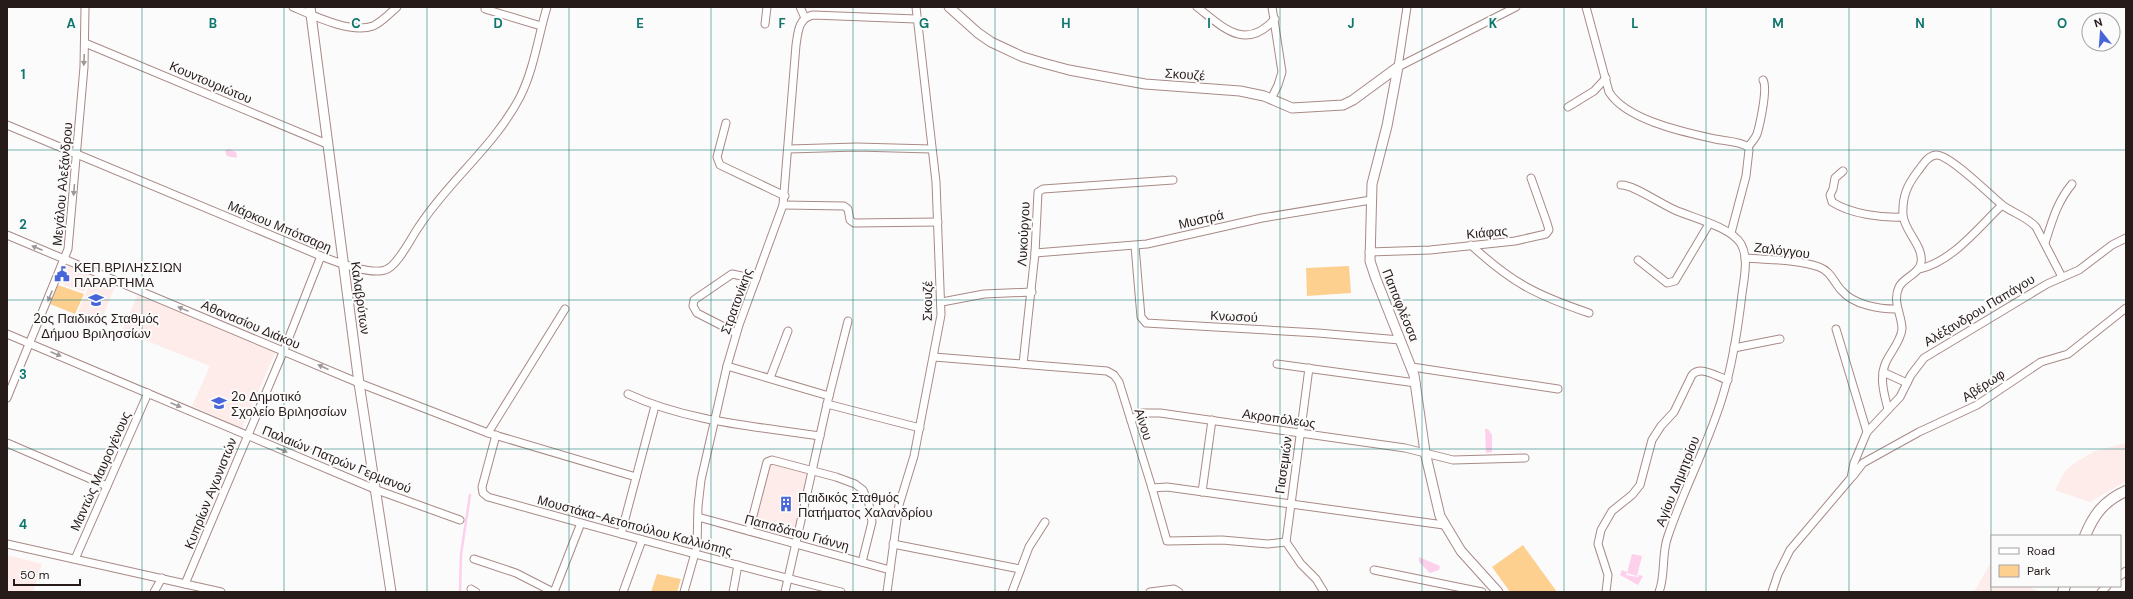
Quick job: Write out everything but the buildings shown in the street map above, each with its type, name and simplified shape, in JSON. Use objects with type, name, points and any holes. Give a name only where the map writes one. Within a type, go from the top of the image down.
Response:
[{"type":"main road","points":[[2086,535],[2094,518],[2102,506],[2109,500],[2126,491]]},
{"type":"street","name":"Μεγάλου Αλεξάνδρου","points":[[7,398],[31,344],[65,260],[70,240],[78,153],[85,43],[85,7]]},
{"type":"street","points":[[293,7],[311,11],[345,26],[363,28],[377,23],[397,7]]},
{"type":"street","name":"Μάρκου Μπότσαρη","points":[[7,125],[78,153],[321,256],[343,264],[376,271],[385,270],[391,267],[430,210],[474,162],[507,120],[526,84],[547,7]]},
{"type":"street","points":[[765,24],[767,7]]},
{"type":"street","points":[[800,7],[805,18],[813,15],[840,15],[916,19]]},
{"type":"street","name":"Σκουζέ","points":[[887,592],[900,499],[914,456],[941,323],[942,302],[938,222],[916,19],[916,7]]},
{"type":"street","name":"Σκουζέ","points":[[949,7],[978,34],[991,42],[1023,57],[1043,63],[1069,70],[1145,84],[1232,89],[1271,99],[1292,108],[1343,105],[1353,100],[1398,67]]},
{"type":"street","points":[[1197,7],[1224,28],[1239,35],[1249,35],[1261,31],[1275,19]]},
{"type":"street","points":[[1271,99],[1278,85],[1282,72],[1272,7]]},
{"type":"street","name":"Παπαφλέσσα","points":[[1407,7],[1387,126],[1372,184],[1369,252],[1374,274],[1412,367],[1416,383],[1426,452],[1438,511],[1444,525],[1471,564],[1498,592]]},
{"type":"street","points":[[1398,67],[1477,25],[1516,7]]},
{"type":"street","points":[[1586,7],[1609,92],[1616,101],[1639,116],[1682,131],[1748,147]]},
{"type":"street","points":[[485,9],[541,26]]},
{"type":"street","name":"Καλαβρύτων","points":[[311,11],[359,383],[377,490],[391,592]]},
{"type":"street","name":"Στρατονίκης","points":[[684,592],[695,553],[701,480],[727,366],[736,333],[785,196],[796,45],[801,23],[805,18]]},
{"type":"street","name":"Κουντουριώτου","points":[[85,43],[327,144]]},
{"type":"street","points":[[1568,107],[1594,90],[1606,78]]},
{"type":"street","points":[[1748,147],[1754,140],[1758,131],[1765,89],[1763,80]]},
{"type":"street","points":[[726,123],[717,157],[720,165],[785,196]]},
{"type":"street","points":[[1732,233],[1746,176],[1749,153],[1748,147]]},
{"type":"street","points":[[789,149],[931,149]]},
{"type":"street","points":[[1919,269],[1921,262],[1919,252],[1903,217],[1906,186],[1926,160],[1936,155],[1943,157],[1964,172],[2002,205],[2032,222],[2062,277]]},
{"type":"street","points":[[1843,171],[1835,178],[1833,190],[1830,195],[1832,202],[1838,206],[1881,217],[1903,217]]},
{"type":"street","name":"Κιάφας","points":[[1369,252],[1417,251],[1519,240],[1548,233],[1547,223],[1531,178]]},
{"type":"street","name":"Λυκούργου","points":[[1024,364],[1036,253],[1037,195],[1040,190],[1173,180]]},
{"type":"street","points":[[2044,242],[2056,209],[2062,197],[2072,184]]},
{"type":"street","points":[[1621,185],[1631,185],[1636,190],[1663,205],[1732,233],[1740,243],[1745,258]]},
{"type":"street","name":"Μυστρά","points":[[1036,253],[1135,246],[1288,213],[1371,200]]},
{"type":"street","points":[[783,205],[844,206],[848,209],[850,220],[854,223],[938,222]]},
{"type":"street","points":[[1888,409],[1883,383],[1883,372],[1886,362],[1901,333],[1901,322],[1896,309],[1899,288],[1919,269],[1930,266],[1951,252],[2002,205]]},
{"type":"street","points":[[1638,260],[1667,283],[1672,283],[1675,281],[1709,224]]},
{"type":"street","name":"Αθανασίου Διάκου","points":[[7,235],[284,350],[359,383],[488,433],[636,477]]},
{"type":"street","name":"Αλέξανδρου Παπάγου","points":[[1772,592],[1778,574],[1790,550],[1851,478],[1854,463],[1867,432],[1900,397],[1907,383],[1924,358],[1933,351],[2062,277],[2086,265],[2112,245],[2126,238]]},
{"type":"street","points":[[1471,245],[1494,266],[1528,290],[1548,299],[1589,313]]},
{"type":"street","name":"Κνωσού","points":[[1135,246],[1141,317],[1146,323],[1304,332],[1400,340]]},
{"type":"street","name":"Κυπρίων Αγωνιστών","points":[[185,584],[246,435],[284,350],[321,256]]},
{"type":"street","name":"Ζαλόγγου","points":[[1745,258],[1820,267],[1832,276],[1842,292],[1853,300],[1886,309],[1896,309]]},
{"type":"street","name":"Αγίου Δημητρίου","points":[[1658,592],[1663,576],[1664,555],[1668,535],[1704,448],[1728,380],[1741,303],[1745,258]]},
{"type":"street","points":[[736,333],[697,313],[693,306],[694,300],[732,274],[756,279]]},
{"type":"street","points":[[942,302],[984,294],[1032,292]]},
{"type":"street","name":"Αβέρωφ","points":[[1851,478],[1863,463],[1884,450],[1977,405],[2041,362],[2068,354],[2126,308]]},
{"type":"street","points":[[488,433],[565,309]]},
{"type":"street","points":[[785,592],[797,544],[827,404],[848,321]]},
{"type":"street","points":[[1836,328],[1867,432]]},
{"type":"street","points":[[770,378],[788,331]]},
{"type":"street","name":"Παλαιών Πατρών Γερμανού","points":[[7,334],[377,490],[460,520]]},
{"type":"street","points":[[1734,348],[1780,339]]},
{"type":"street","name":"Αίνου","points":[[934,357],[1107,371],[1114,375],[1119,382],[1152,488],[1166,541],[1222,540],[1268,544],[1286,542]]},
{"type":"street","points":[[1277,364],[1416,383]]},
{"type":"street","points":[[727,366],[829,396]]},
{"type":"street","points":[[1412,367],[1558,389]]},
{"type":"street","name":"Γιασεμιών","points":[[1286,542],[1290,503],[1310,368]]},
{"type":"street","points":[[1606,592],[1608,575],[1598,544],[1608,516],[1640,485],[1652,440],[1661,426],[1674,412],[1692,375],[1697,371],[1703,371],[1728,380]]},
{"type":"street","points":[[1883,372],[1907,383]]},
{"type":"street","name":"Μαντώς Μαυρογένους","points":[[75,559],[148,393]]},
{"type":"street","points":[[628,394],[655,406],[715,420],[820,436]]},
{"type":"street","points":[[827,404],[920,428]]},
{"type":"street","points":[[621,534],[655,406]]},
{"type":"street","name":"Ακροπόλεως","points":[[1130,420],[1146,412],[1212,420],[1426,452],[1459,461],[1525,458]]},
{"type":"street","points":[[1202,492],[1212,420]]},
{"type":"street","name":"Μουστάκα-Αετοπούλου Καλλιόπης","points":[[496,435],[482,487],[485,496],[581,524],[695,553],[788,580],[841,592]]},
{"type":"street","points":[[7,443],[107,486]]},
{"type":"street","points":[[749,531],[767,462],[772,460],[848,481],[859,486],[865,493],[869,504],[872,522],[862,562]]},
{"type":"street","points":[[1152,488],[1167,487],[1444,525]]},
{"type":"street","name":"Παπαδάτου Γιάννη","points":[[698,517],[890,570]]},
{"type":"street","points":[[1012,592],[1029,547],[1045,522]]},
{"type":"street","points":[[474,559],[521,575],[554,592],[581,524]]},
{"type":"street","points":[[623,592],[642,540]]},
{"type":"street","points":[[1286,542],[1301,564],[1316,579],[1324,592]]},
{"type":"street","points":[[7,544],[221,592]]},
{"type":"street","points":[[893,544],[1020,569]]},
{"type":"street","points":[[733,592],[738,565]]},
{"type":"street","points":[[1374,570],[1482,592]]},
{"type":"street","points":[[154,592],[162,578]]},
{"type":"street","points":[[1150,592],[1174,589],[1179,592]]},
{"type":"shaded area","points":[[228,149],[236,152],[236,158],[227,156],[225,151]]},
{"type":"shaded area","points":[[67,266],[91,276],[84,292],[59,283]]},
{"type":"shaded area","name":"2ος Παιδικός Σταθμός Δήμου Βριλησσίων","points":[[93,277],[115,286],[100,324],[77,314]]},
{"type":"shaded area","points":[[138,294],[276,351],[242,428],[192,406],[210,366],[122,331]]},
{"type":"shaded area","points":[[1485,429],[1488,429],[1492,435],[1492,452],[1486,453]]},
{"type":"shaded area","points":[[2126,443],[2126,481],[2090,502],[2055,490],[2065,471],[2076,462],[2095,451]]},
{"type":"shaded area","points":[[772,464],[811,474],[795,538],[754,527],[768,468]]},
{"type":"shaded area","points":[[1632,554],[1642,556],[1637,576],[1627,573]]},
{"type":"shaded area","points":[[7,555],[42,564],[33,592],[7,592]]},
{"type":"shaded area","points":[[1419,557],[1440,566],[1439,570],[1430,573],[1419,562]]},
{"type":"shaded area","points":[[1990,564],[1991,587],[2030,587],[2039,592],[1974,592]]},
{"type":"shaded area","points":[[1622,570],[1627,572],[1626,575],[1638,577],[1639,575],[1643,576],[1638,585],[1620,575]]},
{"type":"green space","points":[[1349,266],[1351,293],[1307,296],[1306,268]]},
{"type":"green space","points":[[58,285],[84,294],[75,314],[50,304]]},
{"type":"green space","points":[[1523,545],[1557,592],[1510,592],[1492,567]]},
{"type":"green space","points":[[657,574],[681,579],[677,592],[651,592]]},
{"type":"waterway","points":[[460,592],[461,554],[470,495]]},
{"type":"place","name":"ΚΕΠ ΒΡΙΛΗΣΣΙΩΝ ΠΑΡΑΡΤΗΜΑ","points":[[62,274]]},
{"type":"place","name":"2ος Παιδικός Σταθμός Δήμου Βριλησσίων","points":[[96,300]]},
{"type":"place","name":"2ο Δημοτικό Σχολείο Βριλησσίων","points":[[219,403]]},
{"type":"place","name":"Παιδικός Σταθμός Πατήματος Χαλανδρίου","points":[[786,504]]}]
